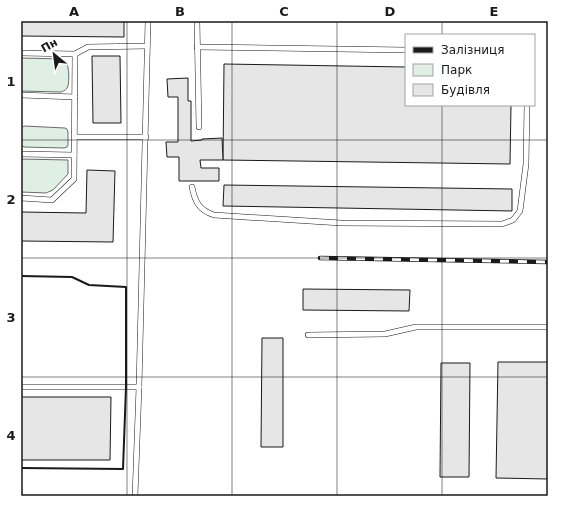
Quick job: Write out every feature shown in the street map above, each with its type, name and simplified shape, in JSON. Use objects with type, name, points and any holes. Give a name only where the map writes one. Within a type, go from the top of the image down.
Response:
[{"type":"lane","points":[[135,496],[148,21]]},
{"type":"lane","points":[[197,21],[198,127]]},
{"type":"lane","points":[[21,53],[75,54],[88,47],[147,46]]},
{"type":"lane","points":[[197,47],[405,50]]},
{"type":"lane","points":[[21,198],[52,200],[74,179],[75,54]]},
{"type":"lane","points":[[21,95],[75,97]]},
{"type":"lane","points":[[192,187],[194,198],[199,206],[206,212],[214,215],[341,223],[502,224],[513,220],[520,211],[526,164],[527,106]]},
{"type":"lane","points":[[75,137],[146,137]]},
{"type":"lane","points":[[21,154],[74,155]]},
{"type":"lane","points":[[308,336],[385,334],[416,327],[548,327]]},
{"type":"lane","points":[[21,387],[139,387]]},
{"type":"green space","points":[[21,58],[62,59],[66,61],[69,75],[69,83],[67,88],[61,92],[21,91]]},
{"type":"green space","points":[[24,126],[65,128],[68,132],[68,145],[64,148],[24,147],[21,145],[21,128]]},
{"type":"green space","points":[[21,159],[68,160],[68,174],[53,190],[46,193],[21,192]]},
{"type":"building","points":[[21,21],[124,21],[124,37],[21,36]]},
{"type":"building","points":[[92,56],[120,56],[121,123],[93,123]]},
{"type":"building","points":[[224,64],[405,67],[405,106],[511,106],[510,164],[223,160]]},
{"type":"building","points":[[188,78],[188,101],[191,101],[191,141],[222,138],[223,160],[200,160],[201,168],[219,168],[219,181],[179,181],[179,157],[167,157],[166,142],[178,142],[178,97],[168,97],[167,79]]},
{"type":"building","points":[[87,170],[115,171],[113,242],[21,241],[21,212],[86,213]]},
{"type":"building","points":[[224,185],[512,189],[512,211],[223,206]]},
{"type":"building","points":[[303,289],[410,290],[409,311],[303,310]]},
{"type":"building","points":[[262,338],[283,338],[283,447],[261,447]]},
{"type":"building","points":[[498,362],[548,362],[548,479],[496,478]]},
{"type":"building","points":[[441,363],[470,363],[469,477],[440,477]]},
{"type":"building","points":[[21,397],[111,397],[110,460],[21,460]]},
{"type":"railway","points":[[320,258],[548,262]]},
{"type":"wall","points":[[21,276],[72,277],[89,285],[126,287],[126,387],[123,469],[21,468]]}]
